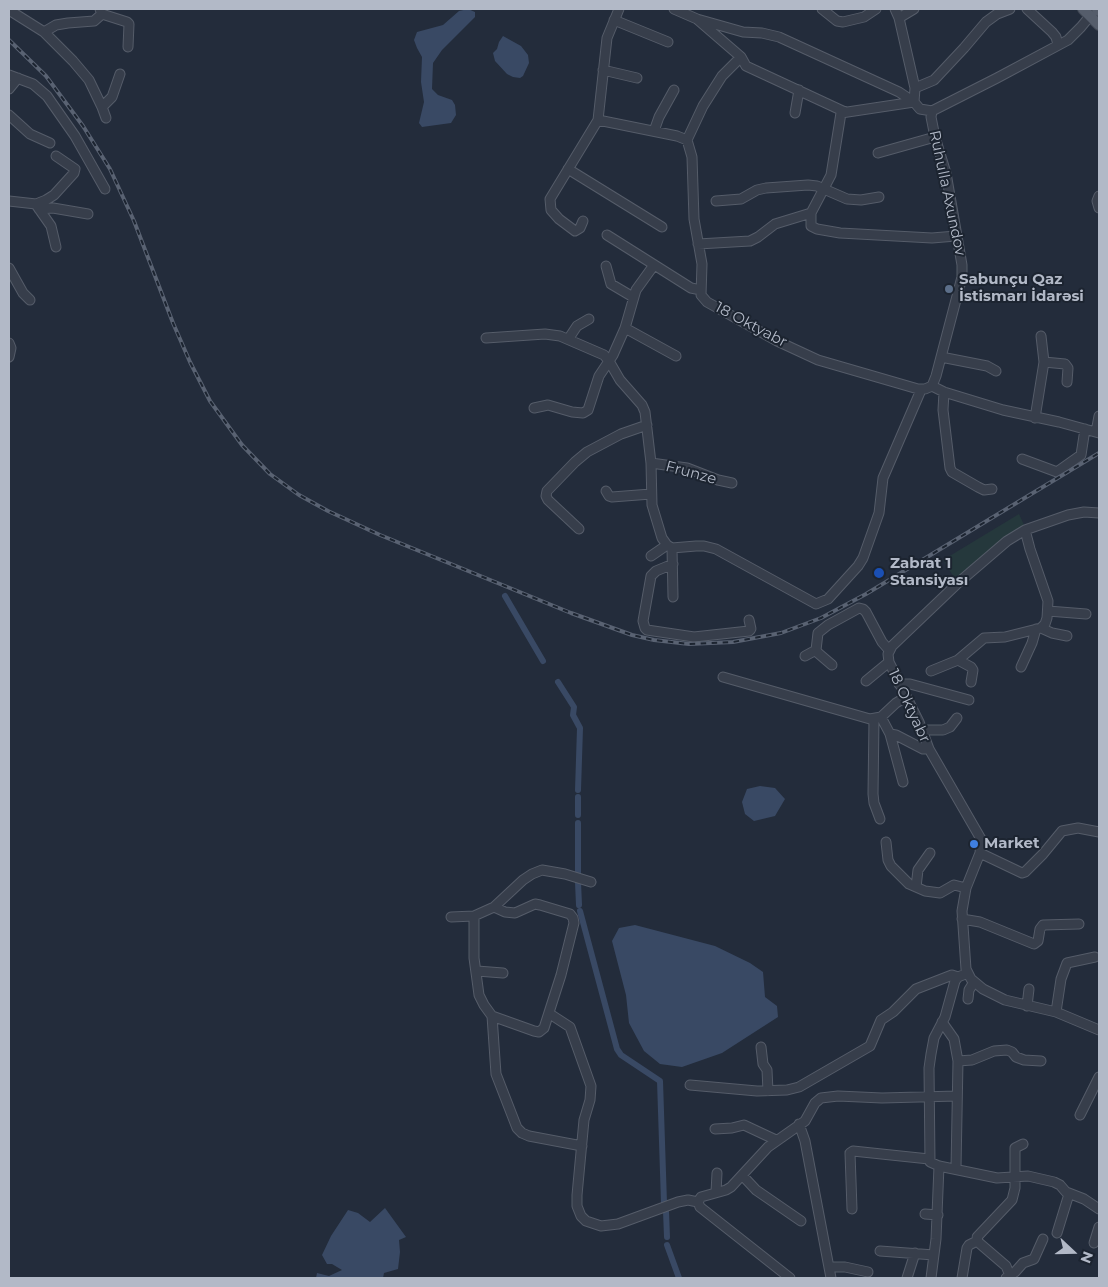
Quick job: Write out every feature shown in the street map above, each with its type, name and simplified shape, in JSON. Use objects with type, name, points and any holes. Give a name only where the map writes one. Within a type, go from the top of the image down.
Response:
[{"type":"main road","points":[[1093,11],[1099,25]]},
{"type":"street","points":[[583,222],[580,228],[575,231],[556,217],[551,210],[550,203],[552,193],[598,120],[601,107],[607,38],[619,9]]},
{"type":"street","points":[[674,9],[697,19],[743,32],[762,33],[779,37],[899,92],[914,102],[920,109],[932,111]]},
{"type":"street","points":[[822,9],[842,22],[864,17],[876,9]]},
{"type":"street","points":[[895,9],[899,18],[915,88],[914,102]]},
{"type":"street","points":[[899,18],[914,9]]},
{"type":"street","points":[[915,88],[934,80],[986,22],[997,14],[1010,9]]},
{"type":"street","points":[[1027,9],[1052,32],[1056,37],[1058,45]]},
{"type":"street","points":[[9,10],[44,32],[84,73],[106,118]]},
{"type":"street","points":[[44,32],[56,25],[94,21],[101,11],[129,24],[128,47]]},
{"type":"street","name":"Ruhulla Axundov","points":[[932,386],[962,277],[962,265],[946,173],[931,117],[932,111],[1068,40],[1093,11]]},
{"type":"street","points":[[697,19],[741,57],[746,66],[845,112]]},
{"type":"street","points":[[614,20],[668,42]]},
{"type":"street","points":[[598,120],[677,136],[687,140],[703,106],[722,76],[741,57]]},
{"type":"street","points":[[603,70],[636,78]]},
{"type":"street","points":[[102,107],[112,98],[120,74]]},
{"type":"street","points":[[9,89],[13,76],[38,87],[75,136],[105,189]]},
{"type":"street","points":[[654,132],[659,117],[674,90]]},
{"type":"street","points":[[795,113],[799,90]]},
{"type":"street","points":[[914,102],[841,113],[833,168],[811,213],[811,226],[840,233],[932,238],[956,236]]},
{"type":"street","points":[[9,115],[30,134],[50,143]]},
{"type":"street","points":[[878,153],[935,137]]},
{"type":"street","name":"18 Oktyabr","points":[[687,140],[692,152],[694,219],[702,264],[701,295],[707,302],[807,355],[921,390]]},
{"type":"street","points":[[37,206],[54,195],[74,173],[75,169],[72,166],[56,156]]},
{"type":"street","points":[[568,169],[662,227]]},
{"type":"street","points":[[716,202],[741,198],[757,190],[776,186],[808,185],[852,200],[879,197]]},
{"type":"street","points":[[1099,196],[1097,201],[1099,208]]},
{"type":"street","points":[[9,201],[88,214]]},
{"type":"street","points":[[37,206],[51,226],[56,247]]},
{"type":"street","points":[[698,244],[750,241],[775,224],[811,213]]},
{"type":"street","name":"18 Oktyabr","points":[[607,234],[691,288],[701,290]]},
{"type":"street","points":[[534,408],[548,405],[572,412],[588,410],[599,376],[610,361],[625,328],[636,290],[654,265]]},
{"type":"street","points":[[606,266],[611,284],[633,297]]},
{"type":"street","points":[[9,268],[23,293],[30,300]]},
{"type":"street","points":[[568,338],[573,329],[589,319]]},
{"type":"street","points":[[625,328],[676,356]]},
{"type":"street","points":[[486,338],[545,334],[568,338],[604,355],[610,361],[620,380],[642,406],[647,425],[651,463],[651,494],[662,538],[669,547],[673,564],[673,597]]},
{"type":"street","points":[[1035,418],[1044,362],[1041,336]]},
{"type":"street","points":[[9,343],[9,357]]},
{"type":"street","points":[[941,357],[987,366],[996,371]]},
{"type":"street","points":[[1044,362],[1065,364],[1068,368],[1067,382]]},
{"type":"street","points":[[651,556],[669,547],[710,547],[816,604],[828,599],[863,558],[879,514],[883,478],[921,390],[932,386],[944,392],[1003,410],[1059,422],[1097,433],[1099,416]]},
{"type":"street","points":[[944,392],[943,410],[950,468],[952,472],[978,487],[984,490],[992,489]]},
{"type":"street","points":[[579,529],[548,500],[546,496],[547,491],[587,452],[621,434],[647,425]]},
{"type":"street","points":[[1022,459],[1057,472],[1081,455],[1085,430]]},
{"type":"street","name":"Frunze","points":[[651,463],[687,468],[718,480],[732,483]]},
{"type":"street","points":[[606,491],[612,497],[651,494]]},
{"type":"street","name":"18 Oktyabr","points":[[968,973],[962,919],[966,888],[980,853],[981,840],[979,833],[929,749],[922,730],[889,662],[889,650],[958,582],[994,551],[1026,530],[1077,513],[1099,513]]},
{"type":"street","points":[[1021,668],[1039,629],[1047,618],[1048,611],[1048,601],[1030,550],[1026,530]]},
{"type":"street","points":[[673,564],[656,571],[651,576],[643,621],[645,628],[694,637],[748,631],[751,629],[749,620]]},
{"type":"street","points":[[832,665],[816,650],[818,633],[820,630],[861,608],[866,612],[882,642],[889,650]]},
{"type":"street","points":[[1048,611],[1086,614]]},
{"type":"street","points":[[931,672],[958,660],[984,638],[1005,637],[1039,629],[1067,636]]},
{"type":"street","points":[[805,656],[816,650]]},
{"type":"street","points":[[958,660],[973,670],[971,682]]},
{"type":"street","points":[[866,681],[889,662]]},
{"type":"street","points":[[723,677],[877,718],[890,734],[904,782]]},
{"type":"street","points":[[899,684],[910,684],[969,700]]},
{"type":"street","points":[[880,819],[873,794],[877,718],[896,702],[906,697]]},
{"type":"street","points":[[922,730],[943,730],[950,727],[957,718]]},
{"type":"street","points":[[890,734],[896,735],[923,749],[929,749]]},
{"type":"street","points":[[980,853],[1022,873],[1043,854],[1062,831],[1078,828],[1099,832]]},
{"type":"street","points":[[886,842],[888,860],[891,866],[903,879],[916,888],[940,893],[954,886],[966,888]]},
{"type":"street","points":[[916,888],[918,870],[930,853]]},
{"type":"street","points":[[451,917],[474,916],[494,907],[523,880],[542,870],[565,874],[591,882]]},
{"type":"street","points":[[492,1016],[538,1032],[544,1028],[550,1014],[574,923],[570,914],[535,904],[515,913],[505,912],[494,907]]},
{"type":"street","points":[[474,916],[476,940],[474,958],[481,1000],[492,1016],[496,1074],[517,1128],[529,1136],[582,1146]]},
{"type":"street","points":[[962,919],[980,922],[1034,944],[1038,941],[1040,929],[1043,925],[1079,924]]},
{"type":"street","points":[[1056,1012],[1061,979],[1067,962],[1095,957]]},
{"type":"street","points":[[477,971],[504,973]]},
{"type":"street","points":[[690,1085],[768,1090],[793,1089],[870,1046],[882,1020],[916,989],[952,975],[958,977],[968,973],[974,982],[1000,998],[1056,1012],[1099,1030]]},
{"type":"street","points":[[958,977],[942,1022],[936,1033],[931,1054],[929,1096],[930,1162],[940,1166],[997,1178],[1028,1176],[1054,1182],[1070,1194],[1084,1199],[1099,1209]]},
{"type":"street","points":[[968,999],[969,990],[974,982]]},
{"type":"street","points":[[1027,1006],[1029,989]]},
{"type":"street","points":[[550,1014],[570,1027],[591,1086],[591,1094],[584,1120],[577,1206],[581,1216],[586,1221],[601,1226],[618,1224],[678,1202],[688,1200],[698,1202]]},
{"type":"street","points":[[942,1022],[954,1039],[958,1061],[956,1168]]},
{"type":"street","points":[[761,1047],[763,1064],[767,1070],[768,1090]]},
{"type":"street","points":[[958,1061],[972,1060],[994,1051],[1007,1050],[1024,1060],[1042,1061]]},
{"type":"street","points":[[1080,1115],[1099,1077]]},
{"type":"street","points":[[698,1202],[701,1197],[730,1187],[776,1140],[807,1118],[818,1100],[828,1097],[957,1096]]},
{"type":"street","points":[[799,1124],[805,1141],[831,1278]]},
{"type":"street","points":[[715,1129],[744,1126],[776,1140]]},
{"type":"street","points":[[977,1241],[978,1234],[1012,1200],[1015,1188],[1015,1148],[1023,1144]]},
{"type":"street","points":[[852,1209],[850,1152],[929,1159]]},
{"type":"street","points":[[932,1278],[940,1166]]},
{"type":"street","points":[[716,1192],[717,1173]]},
{"type":"street","points":[[742,1175],[756,1190],[801,1221]]},
{"type":"street","points":[[1058,1233],[1070,1194]]},
{"type":"street","points":[[698,1202],[700,1207],[790,1278]]},
{"type":"street","points":[[925,1214],[938,1215]]},
{"type":"street","points":[[1094,1242],[1099,1227]]},
{"type":"street","points":[[977,1241],[1002,1261],[1006,1266],[1009,1277],[1025,1262],[1034,1259],[1043,1239]]},
{"type":"street","points":[[962,1278],[967,1248],[977,1241]]},
{"type":"street","points":[[880,1251],[934,1255]]},
{"type":"street","points":[[907,1278],[915,1253]]},
{"type":"street","points":[[830,1267],[845,1267],[868,1272]]},
{"type":"green space","points":[[1019,514],[1024,525],[988,551],[955,579],[943,560]]},
{"type":"water","points":[[468,9],[475,12],[475,17],[442,50],[433,63],[432,89],[438,95],[452,100],[455,105],[456,115],[451,123],[422,127],[419,123],[424,102],[421,82],[422,57],[414,40],[417,32],[443,25],[459,11]]},
{"type":"water","points":[[503,36],[521,46],[528,55],[529,63],[523,76],[520,78],[507,74],[495,61],[493,53]]},
{"type":"water","points":[[760,786],[775,788],[785,799],[775,816],[754,821],[745,814],[742,802],[747,789]]},
{"type":"water","points":[[635,925],[715,946],[750,963],[763,972],[765,997],[777,1006],[778,1017],[722,1053],[682,1067],[660,1064],[644,1051],[629,1023],[626,995],[612,941],[619,928]]},
{"type":"water","points":[[385,1208],[406,1237],[399,1240],[398,1269],[384,1273],[383,1278],[316,1278],[317,1273],[329,1276],[342,1270],[332,1264],[327,1264],[322,1255],[331,1236],[348,1210],[358,1213],[370,1222]]},
{"type":"waterway","points":[[505,596],[543,661]]},
{"type":"waterway","points":[[558,682],[574,707],[573,715],[580,728],[578,790]]},
{"type":"waterway","points":[[578,797],[578,815]]},
{"type":"waterway","points":[[578,823],[578,874]]},
{"type":"waterway","points":[[578,882],[579,905]]},
{"type":"waterway","points":[[580,911],[617,1049],[621,1055],[660,1081],[664,1203]]},
{"type":"waterway","points":[[666,1211],[667,1237]]},
{"type":"waterway","points":[[667,1245],[679,1278]]},
{"type":"railway","points":[[9,40],[46,76],[83,126],[110,169],[134,221],[173,323],[210,401],[242,445],[270,474],[299,495],[328,511],[380,535],[571,613],[632,635],[654,640],[689,644],[733,642],[781,633],[821,618],[866,594],[1099,453]]},
{"type":"place","name":"Sabunçu Qaz İstismarı İdarəsi","points":[[949,289]]},
{"type":"place","name":"Zabrat 1 Stansiyası","points":[[879,573]]},
{"type":"place","name":"Market","points":[[974,844]]}]
